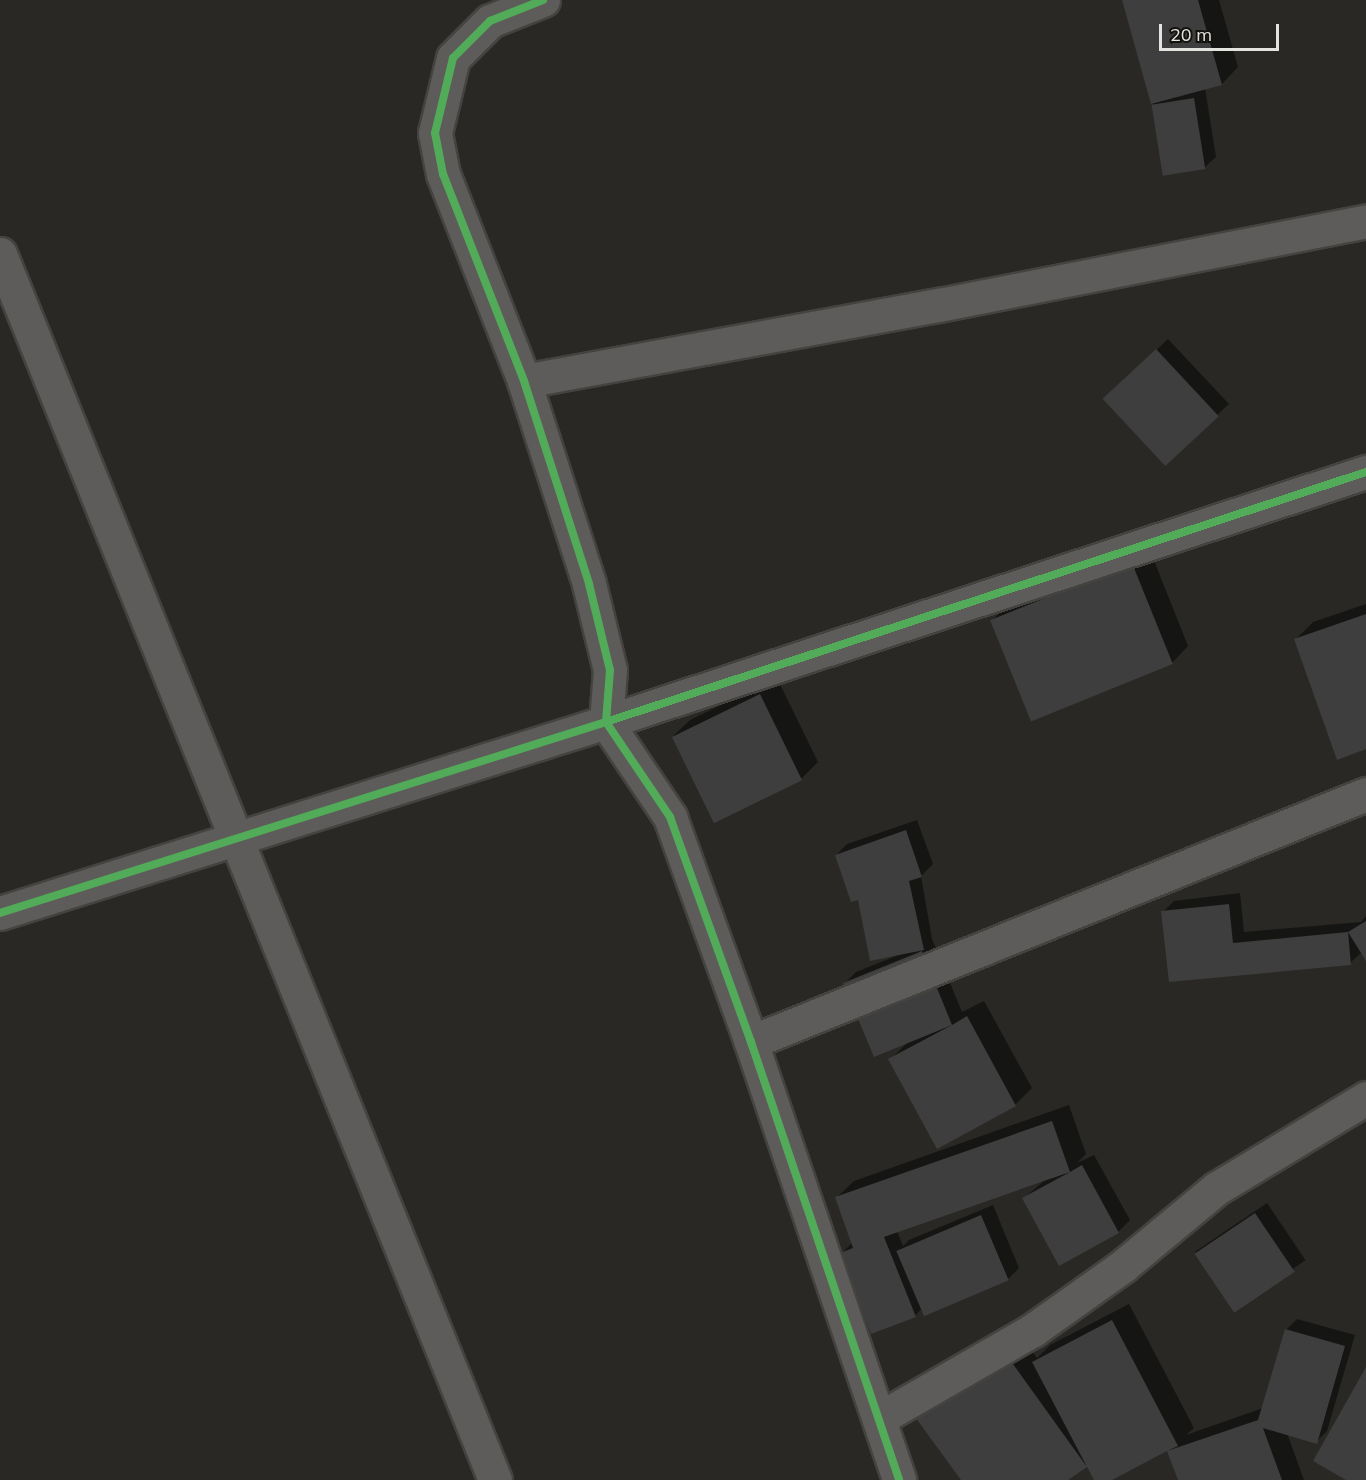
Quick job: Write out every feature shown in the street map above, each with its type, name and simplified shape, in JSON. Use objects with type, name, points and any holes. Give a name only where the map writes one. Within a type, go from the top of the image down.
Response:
[{"type":"street","points":[[543,0],[490,21],[453,58],[435,133],[443,174],[524,381],[607,649],[610,670],[606,722],[670,817],[751,1042],[880,1418],[899,1480]]},
{"type":"street","points":[[524,381],[939,305],[1366,221]]},
{"type":"street","points":[[0,254],[495,1480]]},
{"type":"street","points":[[0,913],[606,722],[1366,472]]},
{"type":"street","points":[[751,1042],[1366,794]]},
{"type":"street","points":[[880,1418],[1033,1330],[1123,1266],[1217,1188],[1366,1098]]},
{"type":"building","points":[[1122,0],[1198,0],[1222,85],[1151,104]]},
{"type":"building","points":[[1194,98],[1205,169],[1163,176],[1152,105]]},
{"type":"building","points":[[1156,349],[1219,416],[1165,466],[1103,399]]},
{"type":"building","points":[[1132,563],[1173,664],[1031,721],[990,620]]},
{"type":"building","points":[[1366,614],[1366,749],[1337,760],[1294,639]]},
{"type":"building","points":[[760,694],[802,780],[714,823],[672,737]]},
{"type":"building","points":[[906,830],[922,877],[909,881],[924,950],[870,961],[858,900],[851,902],[835,855]]},
{"type":"building","points":[[1229,904],[1233,943],[1348,932],[1351,965],[1169,982],[1161,911]]},
{"type":"building","points":[[1366,921],[1366,961],[1348,932]]},
{"type":"building","points":[[922,951],[952,1025],[874,1057],[843,983]]},
{"type":"building","points":[[967,1016],[1016,1106],[937,1149],[888,1059]]},
{"type":"building","points":[[1052,1121],[1070,1172],[884,1237],[916,1317],[871,1334],[840,1253],[853,1248],[835,1197]]},
{"type":"building","points":[[1082,1165],[1119,1233],[1059,1266],[1022,1198]]},
{"type":"building","points":[[1255,1213],[1295,1272],[1234,1313],[1194,1254]]},
{"type":"building","points":[[981,1215],[1009,1280],[924,1316],[896,1251]]},
{"type":"building","points":[[1112,1320],[1178,1446],[1112,1480],[1094,1480],[1032,1362]]},
{"type":"building","points":[[1285,1329],[1345,1346],[1317,1444],[1263,1428],[1282,1480],[1178,1480],[1167,1451],[1258,1420]]},
{"type":"building","points":[[1000,1346],[1087,1467],[1068,1480],[961,1480],[910,1410]]},
{"type":"building","points":[[1366,1367],[1366,1480],[1346,1480],[1313,1461]]},
{"type":"cycle path","points":[[543,0],[490,21],[453,58],[435,133],[443,174],[524,381],[589,584],[610,670],[606,722],[670,817],[751,1042],[899,1480]]},
{"type":"cycle path","points":[[0,913],[606,722],[1366,472]]}]
